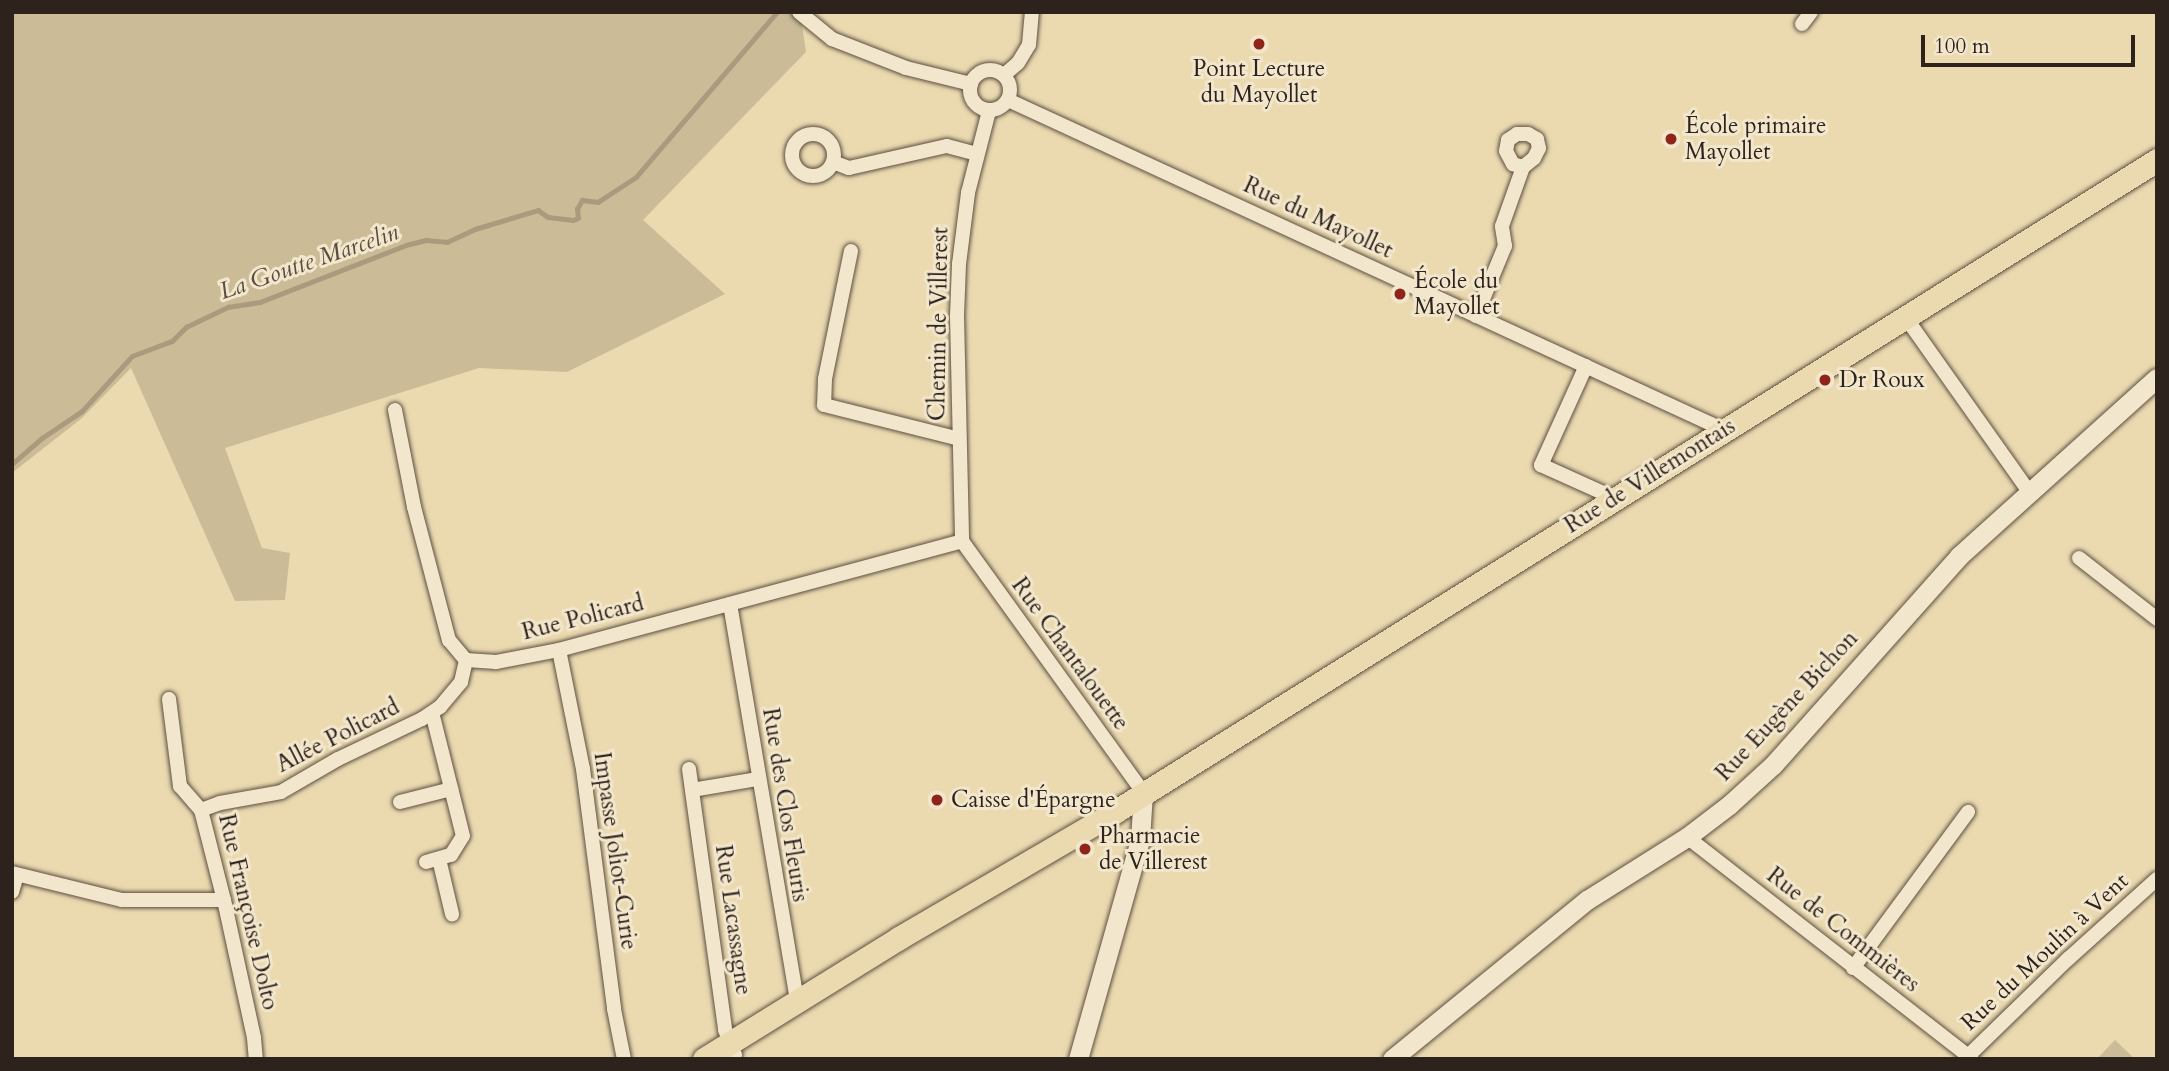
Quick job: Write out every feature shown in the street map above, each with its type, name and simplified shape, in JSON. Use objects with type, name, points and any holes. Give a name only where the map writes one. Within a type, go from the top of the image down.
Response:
[{"type":"main road","name":"Rue de Villemontais","points":[[704,1059],[731,1052],[899,938],[937,919],[1143,792],[2157,160]]},
{"type":"street","points":[[799,12],[832,39],[905,68],[971,84]]},
{"type":"street","points":[[1004,75],[1018,63],[1029,45],[1032,12]]},
{"type":"street","points":[[989,70],[1004,75],[1011,90],[1008,100],[999,108],[989,111],[978,107],[972,99],[971,84],[981,72],[989,70]]},
{"type":"street","name":"Rue du Mayollet","points":[[1008,100],[1724,430]]},
{"type":"street","name":"Chemin de Villerest","points":[[962,541],[959,264],[964,215],[989,111]]},
{"type":"street","points":[[833,162],[849,168],[947,146],[977,154]]},
{"type":"street","points":[[1476,316],[1504,246],[1502,226],[1523,167]]},
{"type":"street","points":[[851,251],[825,379],[824,405],[959,439]]},
{"type":"street","points":[[1906,318],[2029,492]]},
{"type":"street","points":[[1586,366],[1541,464],[1614,498]]},
{"type":"street","name":"Rue Eugène Bichon","points":[[1392,1059],[1587,900],[1687,837],[1729,805],[1773,765],[1959,556],[2157,378]]},
{"type":"street","points":[[395,410],[414,507],[449,640],[466,660]]},
{"type":"street","name":"Rue Policard","points":[[466,660],[496,662],[559,650],[962,541]]},
{"type":"street","name":"Rue Chantalouette","points":[[962,541],[1143,792]]},
{"type":"street","points":[[2079,558],[2157,619]]},
{"type":"street","name":"Rue des Clos Fleuris","points":[[730,604],[799,1007]]},
{"type":"street","name":"Impasse Joliot-Curie","points":[[559,650],[583,769],[614,1009],[624,1059]]},
{"type":"street","name":"Allée Policard","points":[[201,810],[281,792],[338,759],[432,713],[461,682],[466,660]]},
{"type":"street","name":"Rue Françoise Dolto","points":[[169,699],[180,786],[201,810],[224,900],[254,1038],[256,1059]]},
{"type":"street","points":[[432,713],[463,836],[451,855],[433,860],[452,914]]},
{"type":"street","name":"Rue Lacassagne","points":[[688,769],[725,1030],[731,1052]]},
{"type":"street","points":[[692,790],[758,779]]},
{"type":"street","points":[[400,802],[452,789]]},
{"type":"street","points":[[1078,1059],[1140,840],[1143,792]]},
{"type":"street","points":[[1853,968],[1968,812]]},
{"type":"street","name":"Rue de Commières","points":[[1687,837],[1968,1058]]},
{"type":"street","points":[[12,892],[15,874],[122,900],[224,900]]},
{"type":"street","name":"Rue du Moulin à Vent","points":[[1968,1058],[2067,959],[2157,879]]},
{"type":"shaded area","points":[[12,12],[800,12],[806,52],[643,220],[725,294],[567,372],[479,368],[225,448],[262,548],[290,553],[285,600],[235,601],[131,368],[82,418],[12,473]]},
{"type":"shaded area","points":[[2115,1040],[2135,1059],[2097,1059]]},
{"type":"waterway","name":"La Goutte Marcelin","points":[[12,464],[42,438],[82,411],[132,356],[172,341],[186,327],[228,307],[260,302],[406,245],[426,240],[447,242],[475,229],[538,210],[548,217],[573,220],[578,218],[577,209],[582,200],[598,202],[636,177],[777,12]]},
{"type":"place","name":"Point Lecture du Mayollet","points":[[1259,44]]},
{"type":"place","name":"École primaire Mayollet","points":[[1671,139]]},
{"type":"place","name":"École du Mayollet","points":[[1400,294]]},
{"type":"place","name":"Dr Roux","points":[[1825,380]]},
{"type":"place","name":"Caisse d'Épargne","points":[[937,800]]},
{"type":"place","name":"Pharmacie de Villerest","points":[[1085,849]]}]
